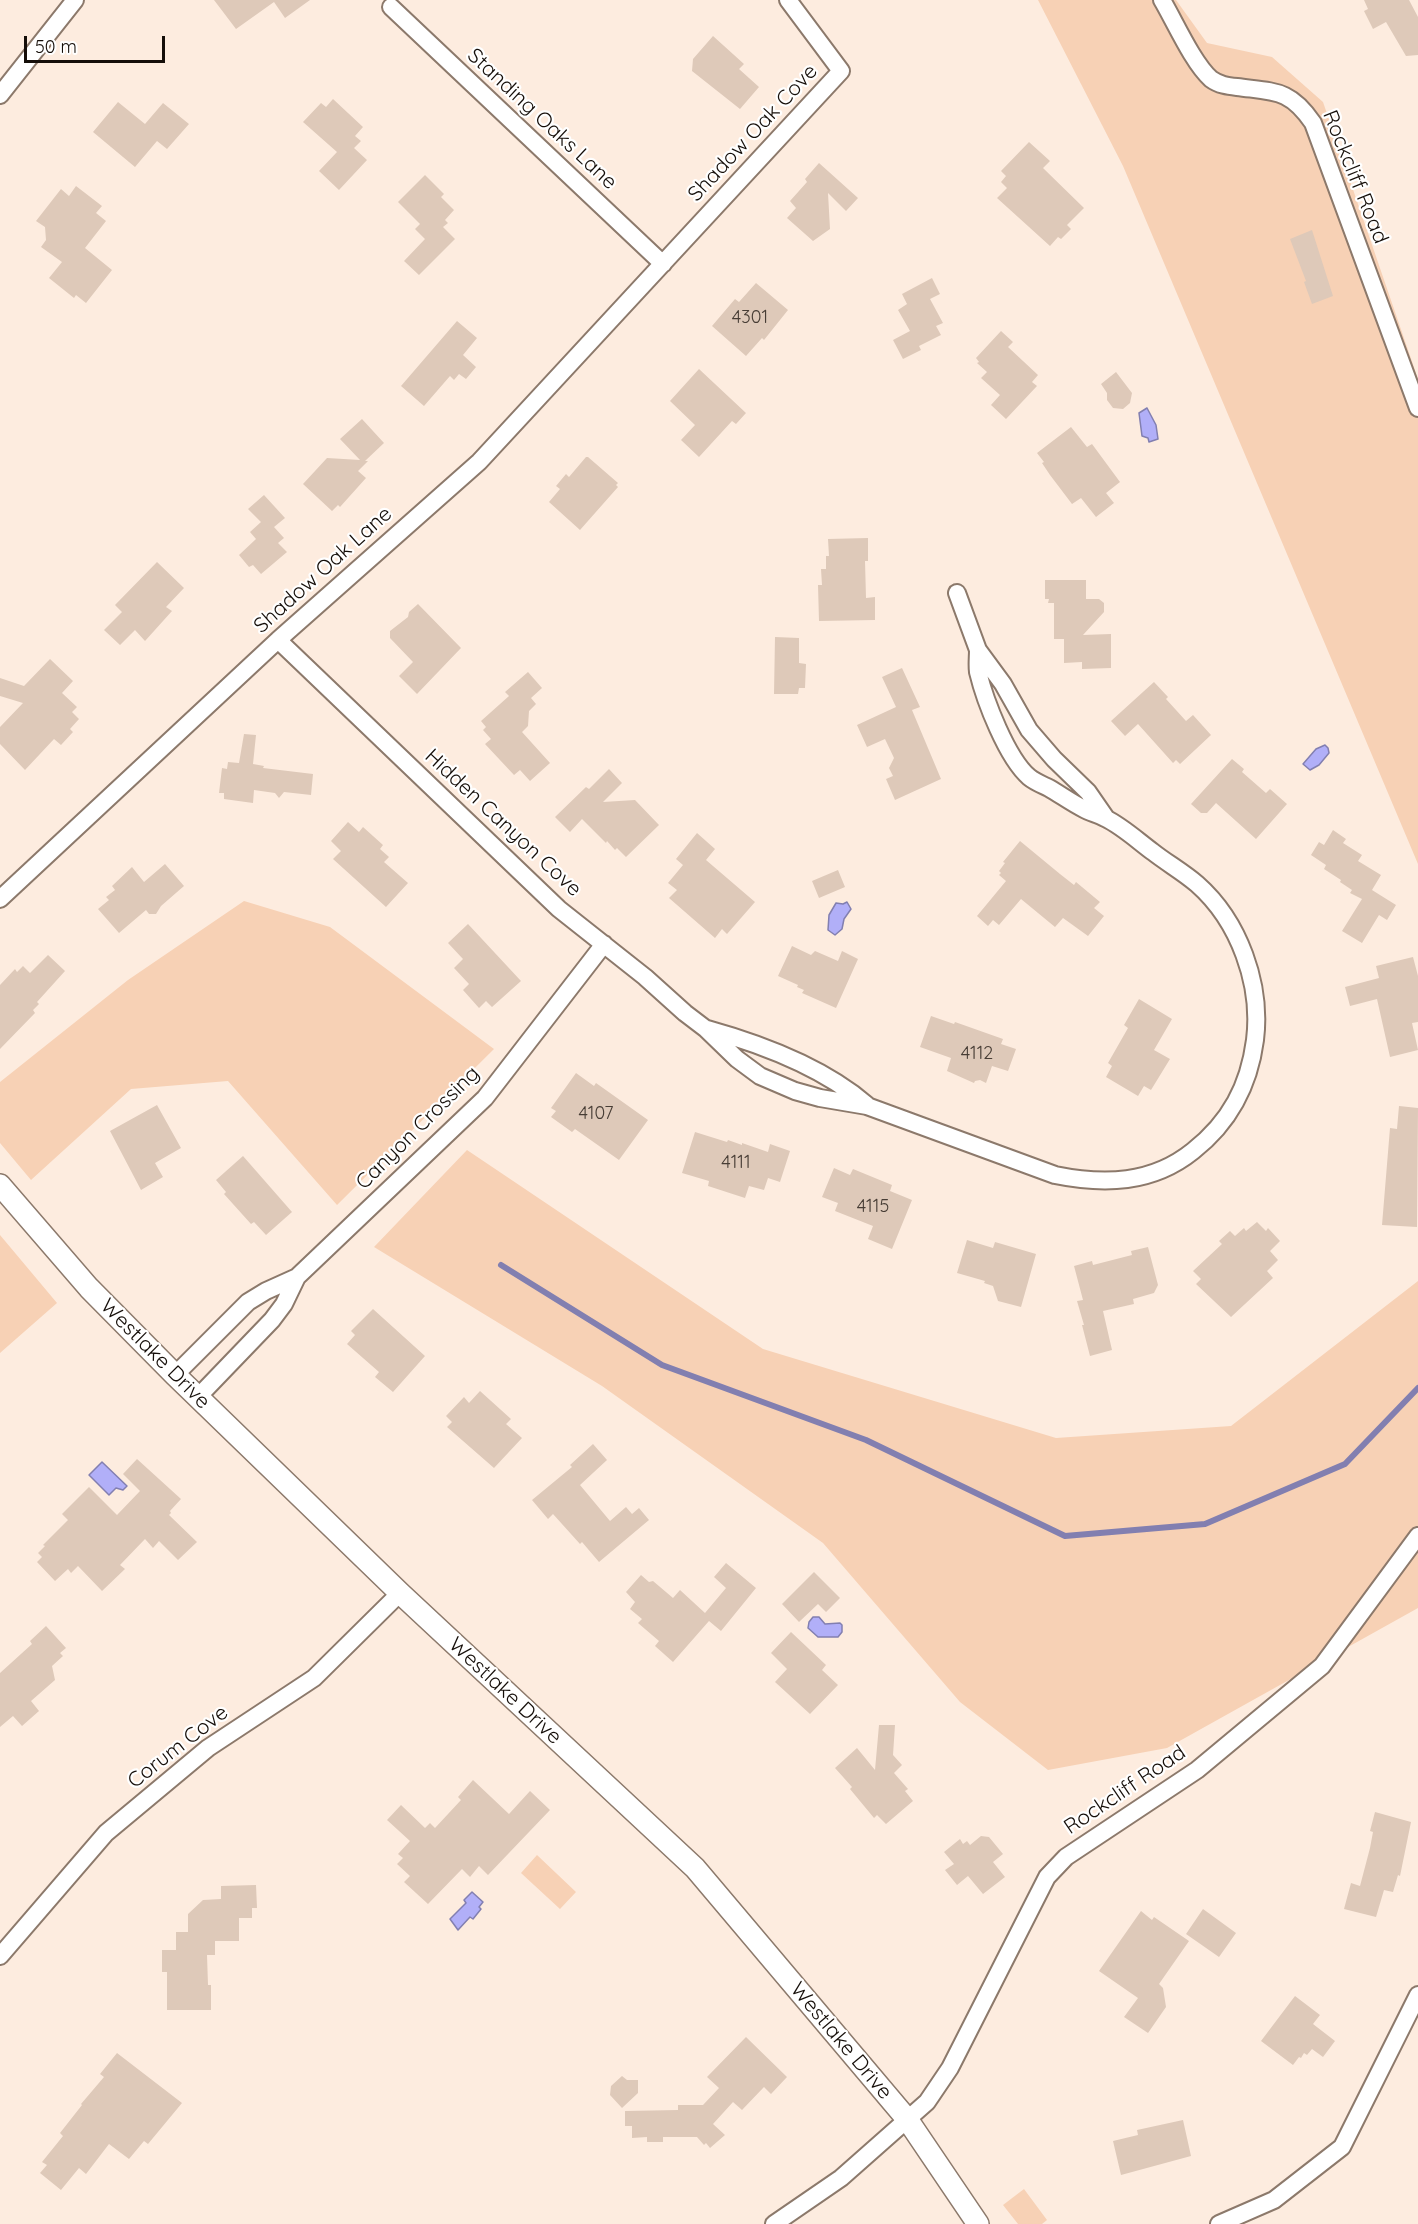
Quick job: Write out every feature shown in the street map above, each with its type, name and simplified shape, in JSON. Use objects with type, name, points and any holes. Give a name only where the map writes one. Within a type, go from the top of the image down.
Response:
[{"type":"street","points":[[0,95],[75,0]]},
{"type":"street","name":"Shadow Oak Cove","points":[[663,264],[841,71],[788,0]]},
{"type":"street","name":"Rockcliff Road","points":[[1162,0],[1198,62],[1211,78],[1222,85],[1280,92],[1304,110],[1313,123],[1418,408]]},
{"type":"street","name":"Standing Oaks Lane","points":[[391,7],[663,264]]},
{"type":"street","name":"Shadow Oak Lane","points":[[0,898],[278,640],[479,462],[663,264]]},
{"type":"street","name":"Hidden Canyon Cove","points":[[957,593],[978,650],[1004,684],[1029,730],[1054,759],[1088,792],[1106,818]]},
{"type":"street","name":"Hidden Canyon Cove","points":[[278,640],[559,909],[645,976],[737,1059],[760,1076],[795,1091],[867,1106],[1055,1176],[1107,1182],[1129,1180],[1151,1174],[1183,1160],[1205,1142],[1232,1111],[1252,1062],[1256,1029],[1252,985],[1236,932],[1220,908],[1197,884],[1106,818],[1086,810],[1030,778],[1017,764],[999,731],[985,693],[978,670],[978,650]]},
{"type":"street","name":"Canyon Crossing","points":[[175,1375],[248,1302],[297,1277],[485,1098],[604,944]]},
{"type":"street","name":"Hidden Canyon Cove","points":[[706,1029],[730,1035],[820,1073],[850,1091],[867,1106]]},
{"type":"street","name":"Westlake Drive","points":[[0,1185],[89,1288],[175,1375],[400,1593],[695,1868],[907,2119],[978,2224]]},
{"type":"street","name":"Canyon Crossing","points":[[198,1397],[272,1320],[284,1304],[297,1277]]},
{"type":"street","name":"Rockcliff Road","points":[[774,2224],[841,2178],[927,2102],[950,2068],[1047,1877],[1066,1857],[1197,1770],[1322,1666],[1418,1536]]},
{"type":"street","name":"Corum Cove","points":[[0,1956],[106,1833],[208,1748],[314,1678],[400,1593]]},
{"type":"street","points":[[1219,2224],[1274,2200],[1342,2147],[1418,1995]]},
{"type":"shaded area","points":[[1038,0],[1176,0],[1207,43],[1272,57],[1323,102],[1418,379],[1418,864],[1123,166]]},
{"type":"shaded area","points":[[244,901],[330,927],[494,1049],[337,1205],[228,1081],[131,1089],[31,1180],[0,1143],[0,1082],[128,980]]},
{"type":"shaded area","points":[[467,1150],[763,1349],[1056,1438],[1231,1426],[1418,1281],[1418,1608],[1167,1748],[1048,1770],[960,1702],[823,1543],[602,1386],[374,1247]]},
{"type":"shaded area","points":[[0,1235],[57,1303],[0,1353]]},
{"type":"shaded area","points":[[537,1855],[576,1892],[560,1909],[521,1873]]},
{"type":"shaded area","points":[[1024,2189],[1047,2220],[1042,2224],[1018,2224],[1003,2205]]},
{"type":"water","points":[[1147,408],[1156,425],[1158,439],[1149,442],[1148,438],[1142,436],[1139,413]]},
{"type":"water","points":[[1325,745],[1329,753],[1319,765],[1310,770],[1303,764],[1316,749]]},
{"type":"water","points":[[847,902],[851,909],[844,919],[842,929],[835,935],[828,930],[829,915],[836,903]]},
{"type":"water","points":[[102,1462],[127,1486],[123,1490],[116,1488],[109,1495],[89,1475]]},
{"type":"water","points":[[813,1617],[819,1617],[825,1624],[840,1623],[842,1632],[838,1637],[818,1637],[808,1628]]},
{"type":"water","points":[[472,1892],[483,1902],[479,1907],[481,1909],[473,1919],[470,1917],[458,1930],[450,1919],[466,1903],[464,1900]]},
{"type":"building","points":[[214,0],[310,0],[285,18],[274,2],[236,29]]},
{"type":"building","points":[[1364,0],[1409,0],[1418,17],[1418,55],[1406,56],[1386,22],[1373,29],[1364,11],[1368,9]]},
{"type":"building","points":[[713,36],[744,64],[739,69],[759,87],[740,109],[692,71],[693,59]]},
{"type":"building","points":[[333,99],[363,127],[355,136],[361,141],[354,148],[367,160],[339,190],[319,171],[337,152],[303,122],[321,103],[326,107]]},
{"type":"building","points":[[118,102],[145,124],[163,103],[189,124],[167,149],[157,141],[135,167],[93,132]]},
{"type":"building","points":[[1029,142],[1050,161],[1043,168],[1084,208],[1067,225],[1071,229],[1061,239],[1058,237],[1050,246],[997,198],[1007,188],[1001,182],[1006,176],[1001,171]]},
{"type":"building","points":[[819,163],[858,198],[846,211],[828,193],[830,229],[813,241],[787,218],[796,208],[790,201],[807,182],[805,179]]},
{"type":"building","points":[[425,175],[444,194],[441,197],[454,210],[445,220],[448,223],[443,227],[455,239],[419,275],[404,261],[425,239],[415,229],[420,224],[398,202]]},
{"type":"building","points":[[76,186],[102,206],[96,213],[106,221],[85,248],[112,270],[86,303],[76,295],[74,298],[49,278],[62,262],[41,247],[46,240],[45,227],[36,221],[61,189],[69,196]]},
{"type":"building","points":[[1312,230],[1333,296],[1312,304],[1290,239]]},
{"type":"building","points":[[932,278],[940,294],[930,299],[943,323],[936,326],[941,335],[919,346],[921,350],[903,359],[893,340],[910,331],[898,310],[907,304],[902,294]]},
{"type":"building","points":[[756,283],[788,310],[764,340],[762,338],[746,356],[712,326],[735,299],[739,302]]},
{"type":"building","points":[[457,321],[477,338],[463,355],[476,367],[466,379],[459,374],[454,380],[450,376],[424,406],[401,386]]},
{"type":"building","points":[[1001,331],[1013,342],[1008,347],[1038,375],[1032,382],[1037,386],[1006,419],[991,405],[1000,395],[981,378],[987,372],[977,363],[979,362],[976,358]]},
{"type":"building","points":[[699,369],[746,413],[736,424],[732,421],[699,457],[681,440],[695,425],[670,401]]},
{"type":"building","points":[[1116,372],[1132,393],[1130,403],[1123,409],[1113,408],[1101,384]]},
{"type":"building","points":[[362,419],[384,443],[358,471],[366,478],[340,507],[338,505],[332,511],[303,484],[327,458],[360,460],[340,439]]},
{"type":"building","points":[[1071,427],[1087,447],[1092,444],[1120,482],[1106,493],[1114,503],[1096,517],[1081,498],[1072,504],[1037,453]]},
{"type":"building","points":[[586,457],[618,483],[616,485],[618,487],[580,530],[549,502],[560,489],[556,486],[566,474],[569,477]]},
{"type":"building","points":[[264,495],[285,518],[274,527],[284,538],[278,543],[287,552],[261,574],[253,565],[249,567],[239,555],[256,539],[250,532],[261,522],[248,509]]},
{"type":"building","points":[[868,538],[868,561],[865,561],[866,598],[875,597],[875,620],[819,621],[818,585],[822,585],[821,569],[826,569],[826,556],[829,556],[828,539]]},
{"type":"building","points":[[157,562],[184,588],[166,607],[172,611],[145,641],[135,630],[120,645],[104,630],[122,612],[115,605]]},
{"type":"building","points":[[1045,580],[1086,580],[1086,599],[1099,599],[1104,603],[1104,612],[1083,635],[1111,634],[1111,668],[1082,669],[1082,662],[1064,663],[1064,639],[1054,639],[1054,603],[1048,603],[1049,599],[1045,599]]},
{"type":"building","points":[[418,604],[461,648],[417,694],[399,676],[413,662],[390,638],[390,631],[408,617],[409,612]]},
{"type":"building","points":[[775,637],[799,638],[799,663],[806,664],[805,688],[799,688],[798,694],[774,694]]},
{"type":"building","points":[[50,659],[73,681],[62,693],[77,707],[72,712],[79,719],[70,729],[73,732],[61,745],[54,739],[25,770],[0,744],[0,727],[23,703],[0,696],[0,678],[24,686]]},
{"type":"building","points":[[902,668],[920,707],[912,710],[941,779],[895,800],[886,779],[893,776],[889,768],[894,758],[885,739],[867,747],[857,725],[896,707],[882,677]]},
{"type":"building","points":[[528,672],[542,688],[531,698],[536,704],[529,711],[528,726],[522,732],[550,763],[530,781],[520,770],[514,775],[485,744],[491,739],[483,730],[486,727],[481,721],[509,696],[505,692]]},
{"type":"building","points":[[1154,682],[1186,721],[1193,715],[1211,735],[1180,764],[1176,760],[1173,763],[1138,724],[1125,736],[1111,721]]},
{"type":"building","points":[[244,734],[256,735],[253,764],[264,766],[263,768],[313,774],[311,795],[284,792],[279,798],[275,793],[254,790],[253,803],[224,799],[224,793],[219,793],[222,768],[227,769],[228,762],[239,763]]},
{"type":"building","points":[[1232,759],[1244,769],[1242,772],[1266,793],[1270,789],[1287,804],[1256,839],[1216,803],[1207,813],[1201,813],[1191,804]]},
{"type":"building","points":[[609,769],[622,783],[603,802],[635,800],[659,825],[626,857],[607,841],[606,843],[582,819],[570,832],[555,817],[586,787],[589,789]]},
{"type":"building","points":[[348,822],[359,832],[363,827],[383,845],[380,849],[389,857],[384,862],[408,883],[386,907],[333,859],[341,851],[331,841]]},
{"type":"building","points":[[1333,830],[1346,839],[1343,843],[1362,855],[1358,861],[1381,875],[1372,890],[1396,905],[1387,920],[1379,915],[1362,943],[1342,931],[1362,899],[1350,893],[1352,890],[1324,869],[1326,865],[1311,855],[1319,842],[1324,845]]},
{"type":"building","points":[[697,833],[715,849],[706,860],[755,902],[727,934],[722,929],[715,938],[669,898],[677,890],[668,883],[683,865],[676,859]]},
{"type":"building","points":[[1020,841],[1074,885],[1076,882],[1100,902],[1094,908],[1104,916],[1088,936],[1063,918],[1055,927],[1021,899],[999,925],[993,920],[988,926],[977,916],[1006,881],[999,875],[1001,873],[999,871],[1005,863],[1003,862]]},
{"type":"building","points":[[165,864],[184,886],[161,906],[156,914],[149,914],[146,910],[119,933],[98,909],[109,900],[106,897],[115,890],[112,886],[132,867],[144,882]]},
{"type":"building","points":[[838,870],[845,887],[819,898],[812,881]]},
{"type":"building","points":[[468,924],[521,981],[492,1007],[486,1001],[479,1008],[463,990],[469,984],[454,968],[463,959],[448,943]]},
{"type":"building","points":[[792,946],[811,955],[815,951],[838,961],[842,951],[858,959],[836,1008],[802,993],[804,990],[797,987],[798,985],[778,976]]},
{"type":"building","points":[[48,955],[65,971],[37,1002],[39,1004],[33,1010],[35,1013],[0,1049],[0,985],[15,969],[17,972],[23,966],[30,973]]},
{"type":"building","points":[[1413,957],[1418,976],[1418,1022],[1412,1023],[1418,1050],[1390,1057],[1377,999],[1350,1006],[1345,987],[1379,978],[1376,966]]},
{"type":"building","points":[[1139,999],[1172,1019],[1154,1050],[1170,1059],[1151,1090],[1144,1086],[1138,1096],[1106,1077],[1112,1066],[1108,1063],[1128,1028],[1124,1025]]},
{"type":"building","points":[[931,1016],[1003,1039],[1001,1044],[1016,1049],[1008,1071],[992,1066],[986,1083],[980,1080],[974,1083],[947,1071],[951,1058],[920,1047]]},
{"type":"building","points":[[576,1073],[594,1086],[596,1083],[648,1120],[619,1160],[575,1129],[572,1132],[551,1117],[556,1111],[551,1108]]},
{"type":"building","points":[[157,1105],[181,1148],[155,1163],[163,1177],[141,1190],[110,1131]]},
{"type":"building","points":[[1399,1106],[1418,1108],[1417,1227],[1382,1225],[1390,1128],[1397,1129]]},
{"type":"building","points":[[695,1132],[727,1142],[728,1140],[742,1145],[742,1143],[768,1152],[770,1144],[790,1151],[780,1182],[768,1178],[764,1190],[749,1186],[745,1198],[708,1186],[709,1181],[682,1173]]},
{"type":"building","points":[[243,1156],[292,1212],[266,1235],[254,1222],[251,1224],[224,1194],[226,1192],[216,1180]]},
{"type":"building","points":[[834,1168],[850,1175],[853,1169],[892,1185],[890,1191],[912,1200],[892,1249],[868,1239],[873,1226],[835,1211],[838,1203],[822,1197]]},
{"type":"building","points":[[1257,1222],[1266,1231],[1268,1228],[1280,1241],[1270,1251],[1278,1260],[1267,1271],[1273,1278],[1231,1317],[1196,1284],[1201,1279],[1193,1271],[1222,1244],[1219,1241],[1230,1231],[1235,1236],[1244,1228],[1246,1231]]},
{"type":"building","points":[[967,1240],[993,1248],[995,1242],[1036,1254],[1021,1307],[998,1301],[993,1286],[984,1283],[985,1281],[957,1273]]},
{"type":"building","points":[[1148,1247],[1158,1285],[1154,1293],[1133,1299],[1134,1304],[1103,1311],[1112,1350],[1090,1356],[1077,1301],[1083,1300],[1074,1266],[1092,1261],[1093,1265],[1132,1255],[1131,1251]]},
{"type":"building","points":[[373,1309],[425,1356],[393,1392],[375,1377],[379,1372],[347,1344],[355,1335],[351,1331]]},
{"type":"building","points":[[480,1391],[511,1419],[506,1424],[522,1438],[494,1468],[447,1427],[452,1422],[446,1416],[464,1397],[469,1403]]},
{"type":"building","points":[[593,1444],[607,1460],[580,1485],[610,1521],[626,1507],[632,1514],[639,1508],[649,1520],[599,1562],[553,1514],[548,1519],[532,1500],[572,1467],[570,1465]]},
{"type":"building","points":[[137,1459],[181,1499],[169,1515],[197,1542],[178,1560],[159,1541],[153,1548],[145,1539],[120,1565],[125,1569],[102,1591],[78,1566],[71,1573],[68,1569],[55,1581],[37,1562],[42,1557],[38,1553],[45,1546],[43,1545],[68,1520],[62,1514],[89,1487],[117,1515],[140,1491],[123,1474]]},
{"type":"building","points":[[726,1563],[756,1588],[721,1631],[709,1621],[673,1662],[655,1646],[659,1641],[638,1623],[642,1619],[630,1609],[635,1602],[626,1592],[641,1575],[649,1582],[653,1581],[673,1598],[680,1590],[705,1613],[726,1588],[714,1577]]},
{"type":"building","points":[[814,1572],[840,1598],[826,1612],[818,1604],[799,1622],[782,1604]]},
{"type":"building","points":[[46,1626],[66,1648],[60,1653],[63,1656],[52,1666],[55,1680],[31,1701],[39,1711],[22,1726],[13,1716],[0,1727],[0,1673],[32,1644],[30,1641]]},
{"type":"building","points":[[791,1632],[826,1665],[822,1670],[838,1685],[810,1714],[775,1682],[787,1669],[771,1653]]},
{"type":"building","points":[[879,1725],[895,1725],[893,1755],[902,1765],[894,1773],[908,1789],[905,1791],[913,1801],[886,1824],[877,1815],[874,1818],[835,1768],[857,1748],[875,1770]]},
{"type":"building","points":[[473,1780],[509,1814],[530,1791],[550,1810],[488,1875],[479,1866],[470,1877],[462,1869],[428,1904],[404,1882],[410,1876],[397,1864],[403,1858],[398,1854],[410,1841],[387,1820],[401,1805],[425,1828],[430,1823],[435,1828],[461,1800],[458,1797]]},
{"type":"building","points":[[1375,1812],[1411,1822],[1400,1876],[1398,1875],[1393,1892],[1384,1890],[1376,1917],[1344,1909],[1351,1883],[1360,1886],[1370,1848],[1373,1832],[1370,1831]]},
{"type":"building","points":[[981,1836],[989,1837],[1003,1854],[993,1862],[1005,1877],[983,1894],[968,1876],[957,1885],[945,1870],[954,1864],[944,1852],[960,1839],[963,1844],[967,1841],[970,1845]]},
{"type":"building","points":[[256,1885],[257,1908],[252,1908],[252,1918],[239,1918],[239,1941],[215,1941],[215,1955],[207,1955],[208,1985],[211,1985],[211,2010],[167,2010],[167,1972],[162,1972],[162,1950],[176,1950],[176,1932],[188,1932],[188,1914],[203,1900],[221,1899],[221,1886]]},
{"type":"building","points":[[1203,1909],[1236,1933],[1219,1957],[1186,1934]]},
{"type":"building","points":[[1141,1911],[1152,1920],[1154,1917],[1189,1941],[1159,1984],[1163,1988],[1166,2007],[1148,2033],[1124,2017],[1138,1998],[1099,1971]]},
{"type":"building","points":[[1295,1996],[1320,2015],[1313,2024],[1335,2041],[1323,2057],[1312,2049],[1307,2055],[1304,2053],[1301,2058],[1299,2057],[1293,2065],[1261,2041]]},
{"type":"building","points":[[746,2037],[787,2077],[771,2094],[764,2087],[742,2110],[733,2102],[713,2124],[725,2135],[710,2148],[697,2137],[663,2137],[663,2142],[647,2142],[647,2137],[632,2138],[632,2126],[625,2126],[625,2111],[678,2110],[678,2105],[703,2105],[719,2088],[707,2077]]},
{"type":"building","points":[[117,2053],[182,2103],[148,2144],[144,2141],[129,2159],[109,2144],[86,2174],[79,2168],[61,2190],[40,2173],[47,2165],[42,2162],[63,2136],[60,2133],[81,2104],[104,2077],[100,2074]]},
{"type":"building","points":[[622,2076],[627,2080],[638,2080],[638,2093],[622,2108],[610,2095],[611,2086]]},
{"type":"building","points":[[1183,2120],[1191,2156],[1121,2175],[1113,2141],[1138,2135],[1137,2130]]},
{"type":"waterway","points":[[501,1265],[662,1365],[866,1440],[1065,1536],[1205,1524],[1345,1464],[1418,1388]]}]
